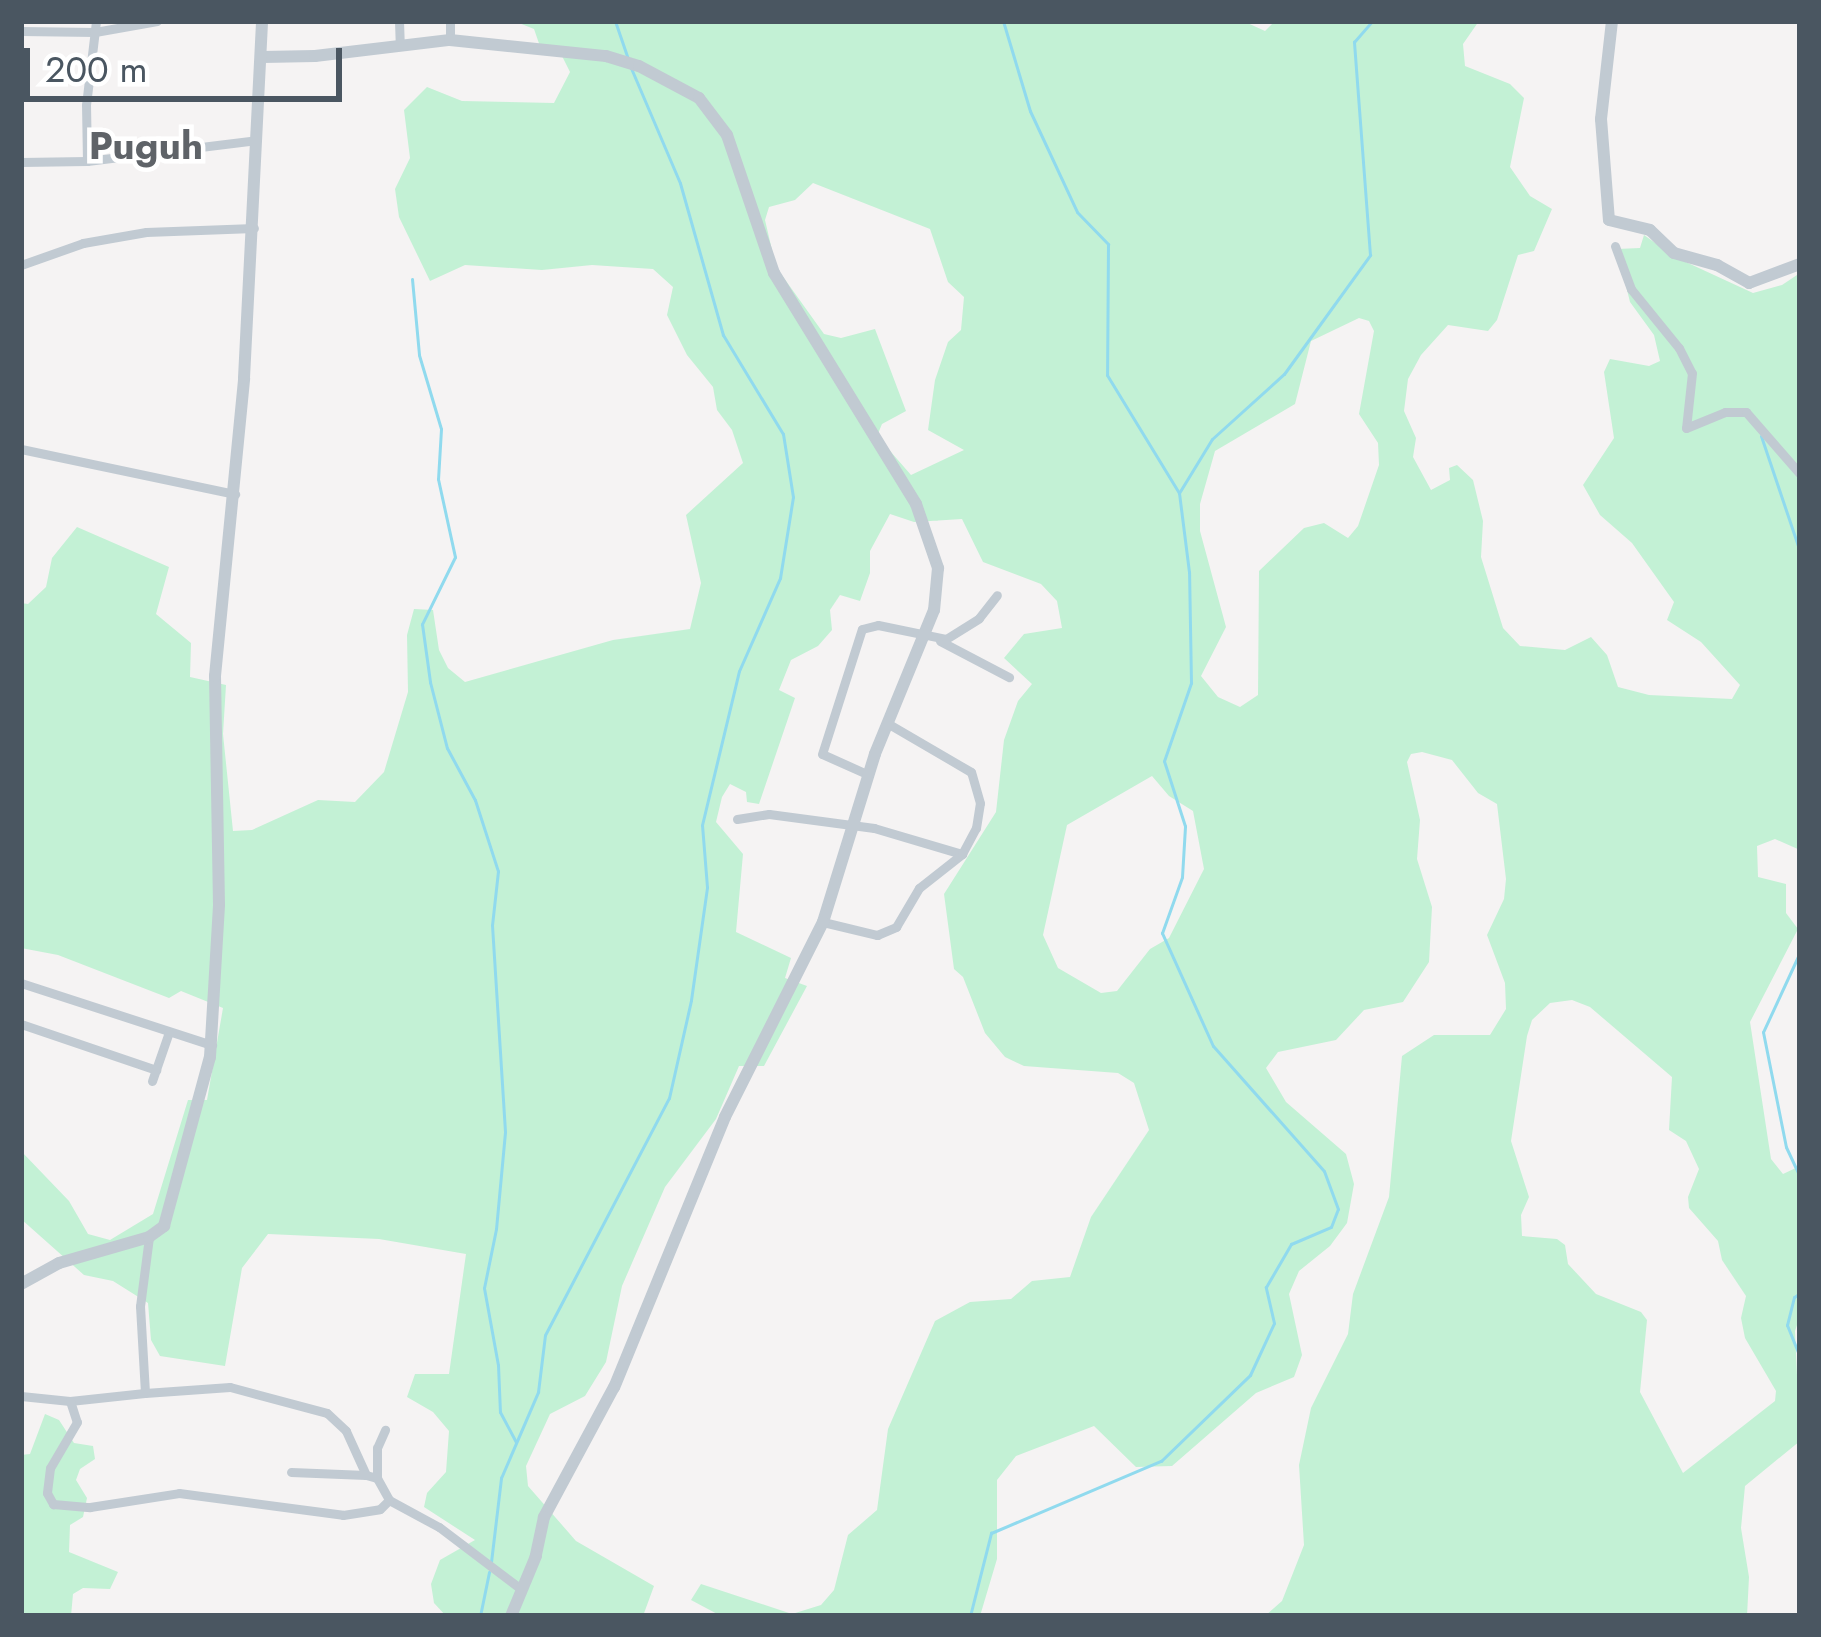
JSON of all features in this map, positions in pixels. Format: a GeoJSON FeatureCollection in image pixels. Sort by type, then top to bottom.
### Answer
{"type":"FeatureCollection","features":[{"type":"Feature","properties":{"kind":"street"},"geometry":{"type":"LineString","coordinates":[[21,31],[158,21]]}},
{"type":"Feature","properties":{"kind":"street"},"geometry":{"type":"LineString","coordinates":[[22,1285],[58,1263],[148,1237],[164,1226],[175,1202],[212,1045],[220,819],[215,676],[235,494],[254,228],[262,21]]}},
{"type":"Feature","properties":{"kind":"street"},"geometry":{"type":"LineString","coordinates":[[399,21],[400,44]]}},
{"type":"Feature","properties":{"kind":"street"},"geometry":{"type":"LineString","coordinates":[[450,21],[450,40]]}},
{"type":"Feature","properties":{"kind":"street"},"geometry":{"type":"LineString","coordinates":[[1612,21],[1600,119],[1609,220],[1650,230],[1674,253],[1717,265],[1749,283],[1800,263]]}},
{"type":"Feature","properties":{"kind":"street"},"geometry":{"type":"LineString","coordinates":[[87,161],[86,105],[96,26]]}},
{"type":"Feature","properties":{"kind":"street"},"geometry":{"type":"LineString","coordinates":[[262,57],[315,56],[450,40],[621,61],[698,98],[716,115],[742,174],[774,273],[916,504],[938,568],[930,638],[887,723],[824,922],[725,1117],[614,1388],[544,1517],[536,1556],[511,1616]]}},
{"type":"Feature","properties":{"kind":"street"},"geometry":{"type":"LineString","coordinates":[[21,162],[87,161],[257,140]]}},
{"type":"Feature","properties":{"kind":"street"},"geometry":{"type":"LineString","coordinates":[[21,265],[83,243],[129,235],[254,228]]}},
{"type":"Feature","properties":{"kind":"street"},"geometry":{"type":"LineString","coordinates":[[1615,246],[1630,289],[1679,348],[1692,374],[1686,428],[1725,412],[1746,412],[1800,474]]}},
{"type":"Feature","properties":{"kind":"street"},"geometry":{"type":"LineString","coordinates":[[21,449],[235,494]]}},
{"type":"Feature","properties":{"kind":"street"},"geometry":{"type":"LineString","coordinates":[[930,638],[972,624],[997,595]]}},
{"type":"Feature","properties":{"kind":"street"},"geometry":{"type":"LineString","coordinates":[[869,776],[827,760],[822,751],[859,635],[878,625],[930,638],[1010,677]]}},
{"type":"Feature","properties":{"kind":"street"},"geometry":{"type":"LineString","coordinates":[[824,922],[856,932],[885,932],[903,920],[919,888],[962,854],[980,814],[977,781],[953,758],[887,723]]}},
{"type":"Feature","properties":{"kind":"street"},"geometry":{"type":"LineString","coordinates":[[737,819],[769,814],[855,825],[962,854]]}},
{"type":"Feature","properties":{"kind":"street"},"geometry":{"type":"LineString","coordinates":[[21,983],[212,1045]]}},
{"type":"Feature","properties":{"kind":"street"},"geometry":{"type":"LineString","coordinates":[[21,1024],[154,1075],[169,1032]]}},
{"type":"Feature","properties":{"kind":"street"},"geometry":{"type":"LineString","coordinates":[[146,1393],[140,1286],[148,1237]]}},
{"type":"Feature","properties":{"kind":"street"},"geometry":{"type":"LineString","coordinates":[[21,1396],[70,1400],[230,1387],[327,1413],[346,1430],[389,1500],[424,1517],[520,1589]]}},
{"type":"Feature","properties":{"kind":"street"},"geometry":{"type":"LineString","coordinates":[[70,1400],[77,1422],[50,1468],[47,1493],[53,1504],[90,1507],[179,1493],[343,1515],[380,1509],[389,1500]]}},
{"type":"Feature","properties":{"kind":"street"},"geometry":{"type":"LineString","coordinates":[[371,1476],[386,1430]]}},
{"type":"Feature","properties":{"kind":"street"},"geometry":{"type":"LineString","coordinates":[[291,1472],[371,1476]]}},
{"type":"Feature","properties":{"kind":"green space"},"geometry":{"type":"Polygon","coordinates":[[[514,21],[1243,21],[1265,31],[1275,21],[1479,21],[1463,44],[1465,66],[1510,84],[1524,98],[1510,167],[1530,196],[1552,209],[1534,251],[1518,255],[1497,320],[1488,331],[1448,325],[1421,355],[1408,379],[1404,411],[1416,438],[1413,457],[1431,490],[1450,480],[1449,468],[1457,465],[1473,480],[1483,521],[1481,557],[1503,628],[1520,646],[1565,650],[1591,637],[1607,655],[1618,687],[1649,695],[1732,699],[1740,685],[1701,642],[1667,620],[1674,602],[1632,543],[1600,515],[1583,485],[1614,438],[1604,372],[1610,359],[1649,366],[1660,361],[1654,335],[1630,302],[1617,249],[1640,248],[1644,235],[1675,257],[1753,293],[1782,285],[1800,273],[1800,850],[1775,839],[1757,846],[1758,877],[1786,884],[1786,913],[1798,929],[1750,1022],[1771,1159],[1783,1174],[1800,1166],[1800,1316],[1795,1331],[1800,1441],[1745,1486],[1741,1528],[1749,1577],[1747,1616],[1265,1616],[1282,1601],[1304,1545],[1299,1465],[1311,1408],[1348,1334],[1353,1294],[1389,1197],[1402,1056],[1434,1035],[1490,1035],[1506,1009],[1505,983],[1487,935],[1504,899],[1506,879],[1497,804],[1478,793],[1452,760],[1422,752],[1411,754],[1407,762],[1420,820],[1417,859],[1432,907],[1429,962],[1403,1002],[1364,1010],[1336,1040],[1278,1052],[1266,1068],[1286,1102],[1346,1154],[1354,1184],[1347,1223],[1330,1246],[1299,1271],[1289,1294],[1302,1355],[1294,1377],[1256,1393],[1172,1466],[1136,1467],[1094,1426],[1016,1456],[997,1480],[997,1559],[980,1616],[721,1616],[691,1600],[701,1584],[792,1614],[821,1605],[834,1590],[848,1535],[877,1510],[888,1429],[935,1321],[970,1302],[1011,1299],[1032,1281],[1070,1277],[1091,1217],[1149,1130],[1134,1083],[1118,1073],[1024,1066],[1005,1057],[985,1033],[963,977],[954,969],[944,894],[996,812],[1004,740],[1018,701],[1032,684],[1004,658],[1024,634],[1062,628],[1057,601],[1041,584],[983,562],[962,519],[914,522],[890,514],[870,551],[870,573],[860,601],[840,595],[830,610],[832,630],[818,646],[791,660],[779,690],[795,698],[759,804],[747,802],[746,792],[730,784],[722,797],[716,822],[743,854],[736,932],[791,958],[785,978],[807,986],[764,1066],[739,1066],[716,1119],[665,1187],[622,1286],[606,1362],[585,1396],[550,1414],[526,1466],[528,1486],[576,1541],[654,1586],[643,1616],[446,1616],[434,1603],[431,1584],[440,1560],[475,1540],[424,1507],[427,1493],[446,1472],[449,1431],[433,1412],[407,1397],[415,1374],[449,1374],[466,1254],[379,1239],[268,1234],[242,1268],[225,1366],[160,1356],[151,1340],[148,1303],[113,1281],[84,1275],[21,1219],[21,1151],[69,1201],[88,1234],[110,1240],[153,1214],[188,1100],[207,1100],[223,1008],[181,991],[169,998],[58,955],[21,948],[21,603],[28,604],[46,587],[52,558],[77,527],[169,567],[156,614],[191,643],[190,677],[226,685],[223,734],[233,831],[252,830],[318,800],[355,802],[384,772],[408,692],[407,635],[414,609],[433,610],[439,650],[448,668],[465,682],[613,640],[690,629],[701,583],[686,515],[743,463],[732,430],[717,410],[713,387],[687,355],[667,315],[673,287],[653,269],[592,265],[542,270],[465,265],[430,281],[399,217],[395,189],[410,158],[404,110],[427,87],[462,101],[554,103],[570,72],[562,56],[543,55],[534,29],[514,21]],[[813,183],[795,200],[769,207],[765,220],[776,267],[824,334],[841,338],[875,329],[906,411],[882,424],[877,436],[911,475],[964,450],[928,430],[935,380],[948,342],[961,330],[964,297],[948,282],[930,229],[813,183]],[[1359,318],[1311,341],[1295,404],[1215,451],[1200,504],[1200,531],[1226,627],[1201,676],[1218,697],[1240,707],[1258,695],[1259,571],[1304,528],[1324,523],[1348,538],[1358,526],[1379,465],[1378,443],[1359,414],[1374,331],[1369,321],[1359,318]],[[1152,776],[1067,825],[1043,935],[1058,968],[1101,993],[1117,991],[1150,949],[1169,938],[1204,869],[1193,811],[1169,796],[1152,776]],[[1572,1000],[1550,1003],[1532,1020],[1527,1036],[1511,1141],[1529,1197],[1521,1215],[1522,1236],[1557,1239],[1565,1245],[1568,1264],[1596,1294],[1641,1312],[1647,1320],[1640,1392],[1683,1473],[1775,1401],[1776,1391],[1745,1338],[1741,1318],[1746,1296],[1722,1260],[1718,1241],[1689,1208],[1688,1197],[1699,1169],[1686,1141],[1669,1130],[1672,1077],[1590,1007],[1572,1000]]]}},
{"type":"Feature","properties":{"kind":"green space"},"geometry":{"type":"Polygon","coordinates":[[[45,1414],[59,1420],[74,1443],[93,1446],[95,1459],[80,1469],[76,1480],[87,1498],[83,1517],[70,1525],[69,1552],[118,1572],[110,1589],[83,1588],[73,1594],[71,1616],[21,1616],[21,1455],[30,1454],[45,1414]]]}},
{"type":"Feature","properties":{"kind":"waterway"},"geometry":{"type":"LineString","coordinates":[[615,21],[628,59]]}},
{"type":"Feature","properties":{"kind":"waterway"},"geometry":{"type":"LineString","coordinates":[[1003,21],[1030,111],[1077,212],[1108,244],[1107,375],[1179,493]]}},
{"type":"Feature","properties":{"kind":"waterway"},"geometry":{"type":"LineString","coordinates":[[970,1616],[991,1533],[1161,1461],[1250,1375],[1274,1323],[1266,1287],[1291,1244],[1331,1227],[1338,1209],[1324,1171],[1213,1046],[1162,933],[1182,877],[1185,826],[1164,761],[1191,683],[1189,572],[1179,493],[1212,439],[1284,374],[1370,255],[1354,42],[1372,21]]}},
{"type":"Feature","properties":{"kind":"waterway"},"geometry":{"type":"LineString","coordinates":[[491,1562],[501,1478],[538,1392],[545,1335],[669,1098],[691,1000],[707,887],[702,825],[739,671],[780,578],[793,497],[783,434],[723,335],[680,183],[631,68]]}},
{"type":"Feature","properties":{"kind":"waterway"},"geometry":{"type":"LineString","coordinates":[[412,279],[419,355],[441,429],[438,479],[455,557],[422,624],[430,682],[447,748],[475,800],[498,871],[492,925],[505,1132],[496,1229],[484,1288],[498,1365],[500,1412],[516,1442]]}},
{"type":"Feature","properties":{"kind":"waterway"},"geometry":{"type":"LineString","coordinates":[[1761,436],[1800,552]]}},
{"type":"Feature","properties":{"kind":"waterway"},"geometry":{"type":"LineString","coordinates":[[1800,952],[1763,1032],[1786,1147],[1800,1177]]}},
{"type":"Feature","properties":{"kind":"waterway"},"geometry":{"type":"LineString","coordinates":[[1800,1293],[1794,1297],[1787,1325],[1800,1357]]}},
{"type":"Feature","properties":{"kind":"waterway"},"geometry":{"type":"LineString","coordinates":[[480,1616],[489,1572]]}},
{"type":"Feature","properties":{"kind":"district","name":"Puguh"},"geometry":{"type":"Point","coordinates":[146,146]}}]}
